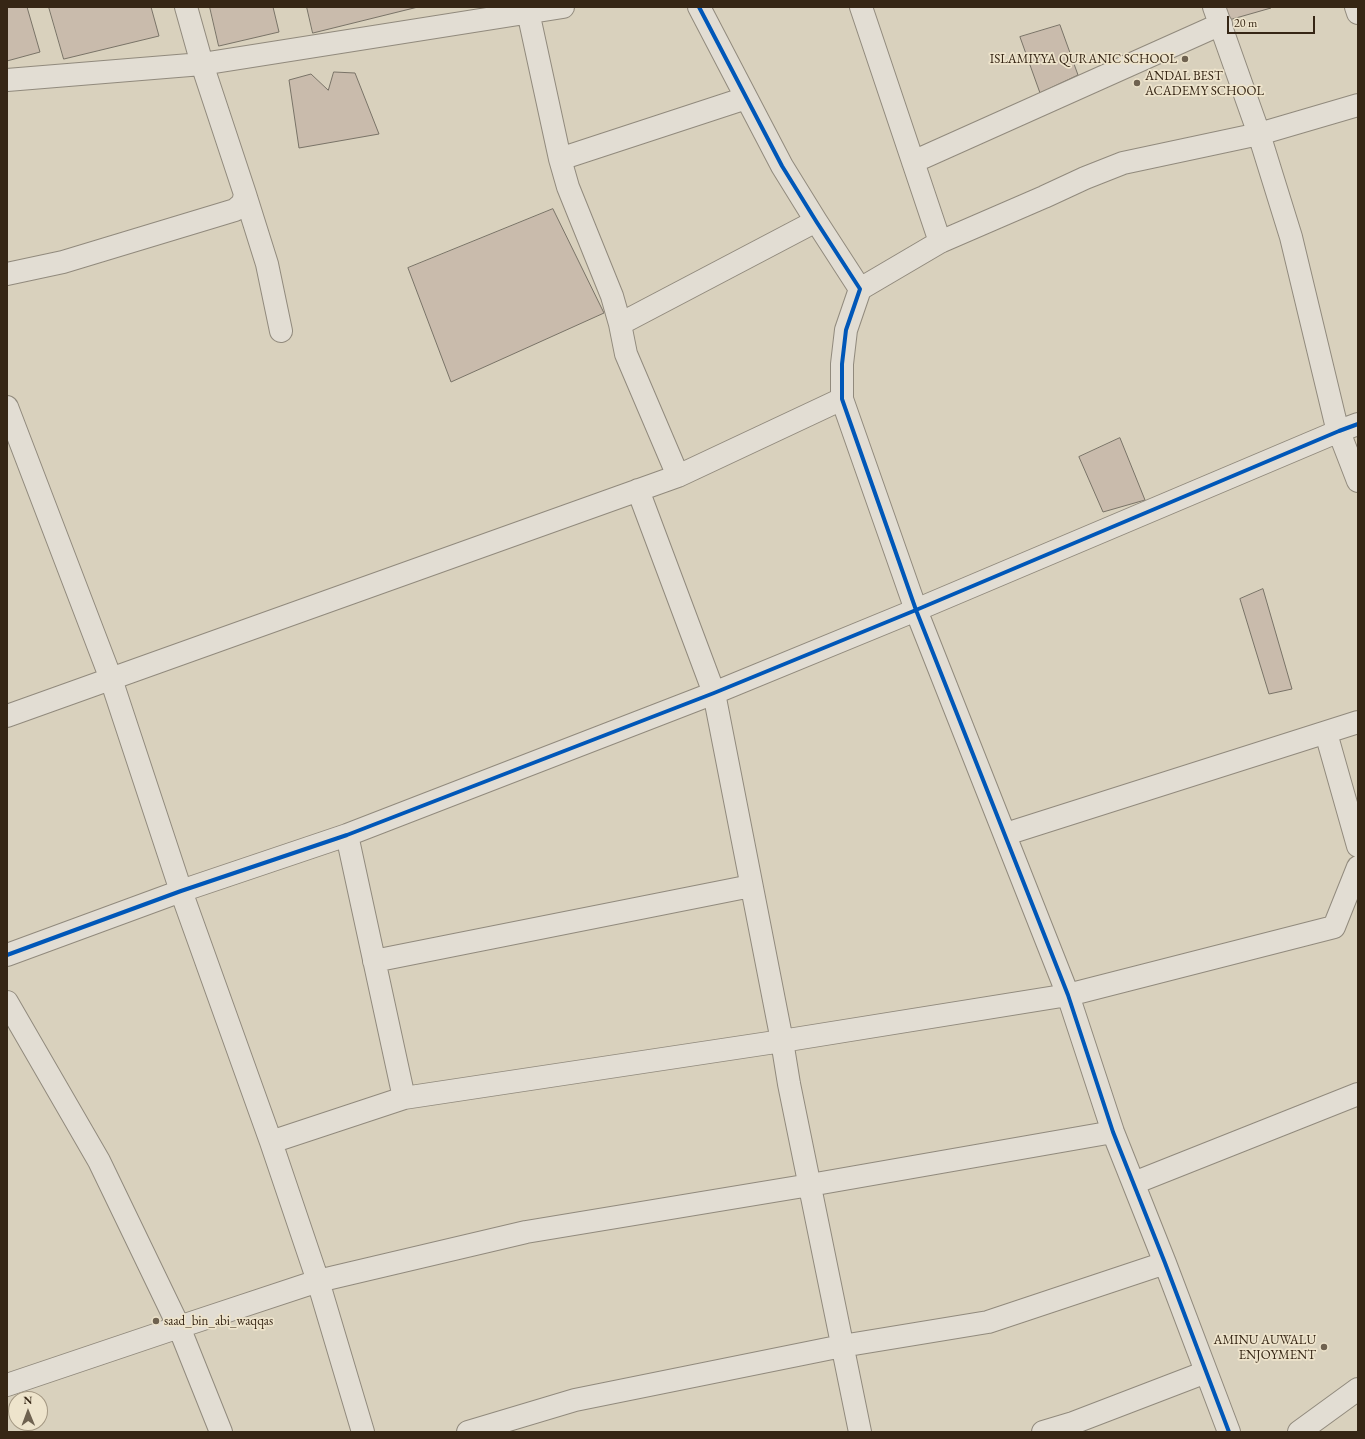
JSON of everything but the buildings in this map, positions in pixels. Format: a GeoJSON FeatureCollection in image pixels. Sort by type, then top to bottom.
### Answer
{"type":"FeatureCollection","features":[{"type":"Feature","properties":{"kind":"street"},"geometry":{"type":"LineString","coordinates":[[186,7],[202,64],[267,264],[281,330]]}},
{"type":"Feature","properties":{"kind":"street"},"geometry":{"type":"LineString","coordinates":[[7,80],[202,64],[528,10],[563,7]]}},
{"type":"Feature","properties":{"kind":"street"},"geometry":{"type":"LineString","coordinates":[[700,7],[782,166],[860,289]]}},
{"type":"Feature","properties":{"kind":"street"},"geometry":{"type":"LineString","coordinates":[[861,7],[940,242]]}},
{"type":"Feature","properties":{"kind":"street"},"geometry":{"type":"LineString","coordinates":[[1356,7],[1358,13]]}},
{"type":"Feature","properties":{"kind":"street"},"geometry":{"type":"LineString","coordinates":[[528,10],[560,159],[568,187],[612,296],[620,324],[626,354],[678,476]]}},
{"type":"Feature","properties":{"kind":"street"},"geometry":{"type":"LineString","coordinates":[[913,162],[1218,16],[1259,134],[1291,237],[1336,424],[1348,427]]}},
{"type":"Feature","properties":{"kind":"street"},"geometry":{"type":"LineString","coordinates":[[560,159],[746,98]]}},
{"type":"Feature","properties":{"kind":"street"},"geometry":{"type":"LineString","coordinates":[[1228,1432],[1165,1263],[1113,1132],[1068,995],[1006,834],[916,610],[842,399],[842,364],[846,330],[860,289],[940,242],[1122,163],[1259,134],[1358,105]]}},
{"type":"Feature","properties":{"kind":"street"},"geometry":{"type":"LineString","coordinates":[[7,274],[63,262],[235,210],[243,202],[245,194]]}},
{"type":"Feature","properties":{"kind":"street"},"geometry":{"type":"LineString","coordinates":[[620,324],[816,221]]}},
{"type":"Feature","properties":{"kind":"street"},"geometry":{"type":"LineString","coordinates":[[7,716],[678,476],[842,399]]}},
{"type":"Feature","properties":{"kind":"street"},"geometry":{"type":"LineString","coordinates":[[7,406],[111,679],[181,891],[271,1142],[318,1282],[363,1432]]}},
{"type":"Feature","properties":{"kind":"street"},"geometry":{"type":"LineString","coordinates":[[1348,427],[1358,481]]}},
{"type":"Feature","properties":{"kind":"street"},"geometry":{"type":"LineString","coordinates":[[7,955],[181,891],[347,835],[714,693],[916,610],[1348,427]]}},
{"type":"Feature","properties":{"kind":"street"},"geometry":{"type":"LineString","coordinates":[[638,490],[714,693],[782,1041],[789,1084],[860,1432]]}},
{"type":"Feature","properties":{"kind":"street"},"geometry":{"type":"LineString","coordinates":[[1006,834],[1358,722]]}},
{"type":"Feature","properties":{"kind":"street"},"geometry":{"type":"LineString","coordinates":[[1326,733],[1358,846]]}},
{"type":"Feature","properties":{"kind":"street"},"geometry":{"type":"LineString","coordinates":[[347,835],[404,1098]]}},
{"type":"Feature","properties":{"kind":"street"},"geometry":{"type":"LineString","coordinates":[[271,1142],[404,1098],[782,1041],[1068,995],[1334,926],[1358,867]]}},
{"type":"Feature","properties":{"kind":"street"},"geometry":{"type":"LineString","coordinates":[[374,961],[751,886]]}},
{"type":"Feature","properties":{"kind":"street"},"geometry":{"type":"LineString","coordinates":[[7,1002],[99,1161],[179,1327],[221,1432]]}},
{"type":"Feature","properties":{"kind":"street"},"geometry":{"type":"LineString","coordinates":[[1134,1183],[1358,1094]]}},
{"type":"Feature","properties":{"kind":"street"},"geometry":{"type":"LineString","coordinates":[[7,1386],[179,1327],[318,1282],[526,1232],[810,1185],[1113,1132]]}},
{"type":"Feature","properties":{"kind":"street"},"geometry":{"type":"LineString","coordinates":[[468,1432],[575,1400],[842,1346],[988,1322],[1165,1263]]}},
{"type":"Feature","properties":{"kind":"street"},"geometry":{"type":"LineString","coordinates":[[1043,1432],[1073,1423],[1206,1372]]}},
{"type":"Feature","properties":{"kind":"street"},"geometry":{"type":"LineString","coordinates":[[1299,1432],[1358,1389]]}},
{"type":"Feature","properties":{"kind":"cycle path"},"geometry":{"type":"LineString","coordinates":[[699,7],[782,166],[860,289],[846,330],[842,364],[842,399],[916,610],[1068,995],[1113,1132],[1165,1263],[1229,1432]]}},
{"type":"Feature","properties":{"kind":"cycle path"},"geometry":{"type":"LineString","coordinates":[[7,955],[181,891],[347,835],[714,693],[916,610],[1358,424]]}},
{"type":"Feature","properties":{"kind":"place","name":"ISLAMIYYA QURANIC SCHOOL"},"geometry":{"type":"Point","coordinates":[1185,59]}},
{"type":"Feature","properties":{"kind":"place","name":"ANDAL BEST ACADEMY SCHOOL"},"geometry":{"type":"Point","coordinates":[1137,83]}},
{"type":"Feature","properties":{"kind":"place","name":"saad_bin_abi_waqqas"},"geometry":{"type":"Point","coordinates":[156,1321]}},
{"type":"Feature","properties":{"kind":"place","name":"AMINU AUWALU ENJOYMENT"},"geometry":{"type":"Point","coordinates":[1324,1347]}}]}
